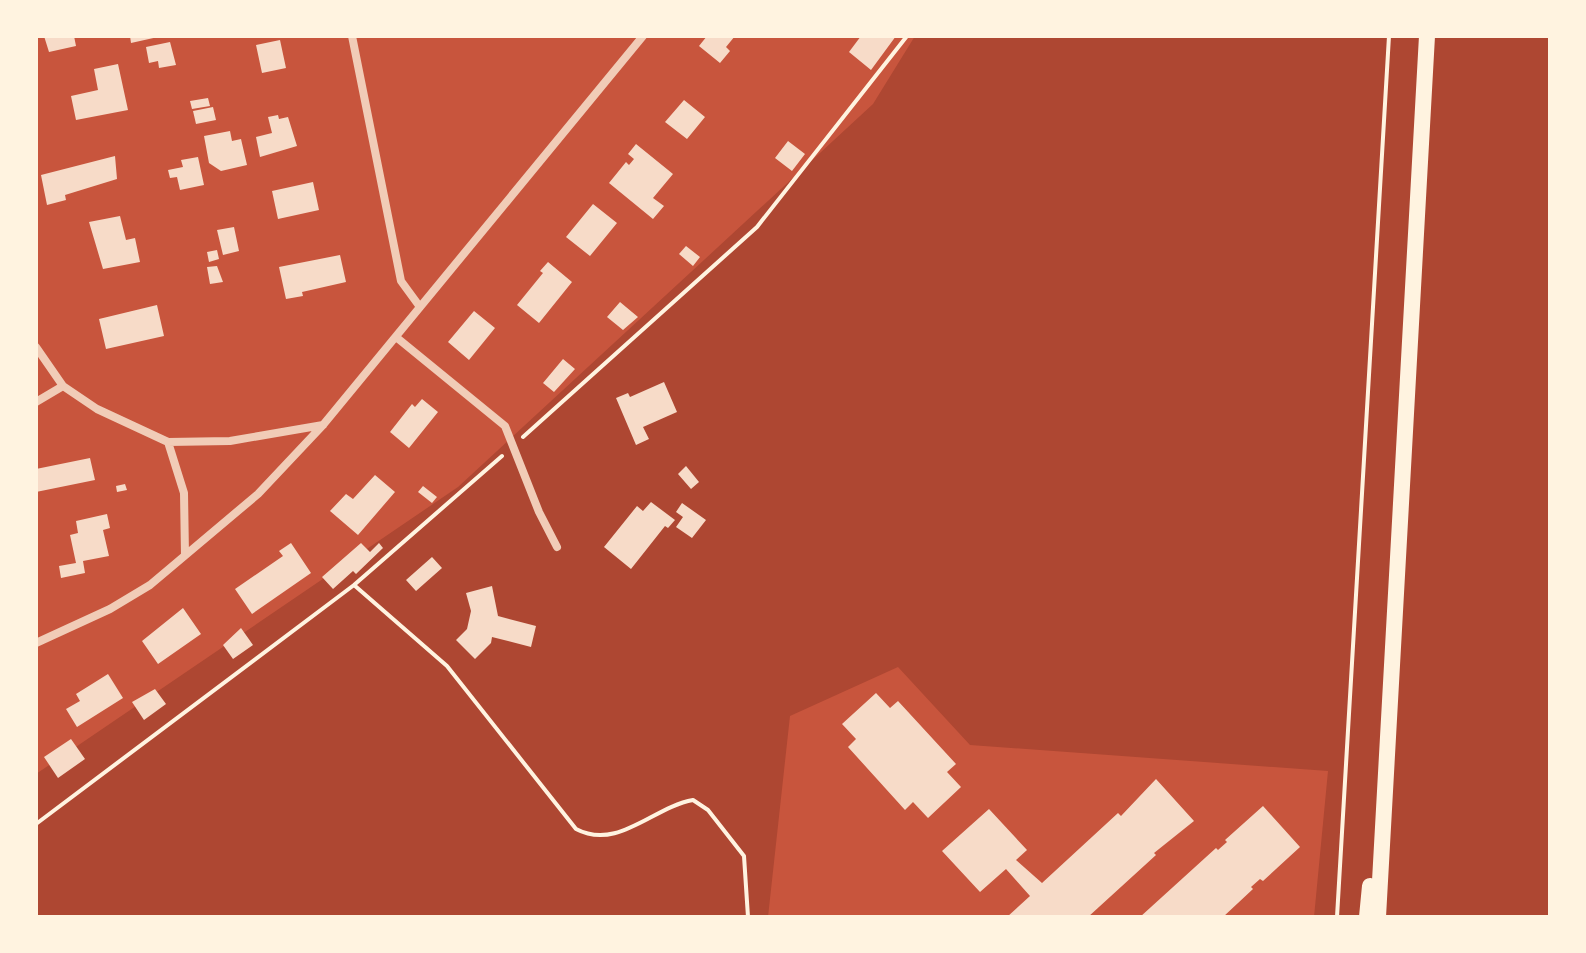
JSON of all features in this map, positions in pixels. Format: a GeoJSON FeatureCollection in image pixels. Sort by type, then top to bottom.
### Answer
{"type":"FeatureCollection","features":[{"type":"Feature","properties":{"kind":"main road"},"geometry":{"type":"LineString","coordinates":[[1378,917],[1427,36]]}},
{"type":"Feature","properties":{"kind":"main road"},"geometry":{"type":"LineString","coordinates":[[1367,917],[1388,734]]}},
{"type":"Feature","properties":{"kind":"street"},"geometry":{"type":"LineString","coordinates":[[36,643],[110,609],[150,585],[258,494],[323,425],[643,36]]}},
{"type":"Feature","properties":{"kind":"street"},"geometry":{"type":"LineString","coordinates":[[355,37],[401,281],[420,307]]}},
{"type":"Feature","properties":{"kind":"street"},"geometry":{"type":"LineString","coordinates":[[396,337],[505,426],[539,512],[557,547]]}},
{"type":"Feature","properties":{"kind":"street"},"geometry":{"type":"LineString","coordinates":[[36,347],[63,386],[97,409],[168,442],[230,441],[323,425]]}},
{"type":"Feature","properties":{"kind":"street"},"geometry":{"type":"LineString","coordinates":[[36,402],[63,386]]}},
{"type":"Feature","properties":{"kind":"street"},"geometry":{"type":"LineString","coordinates":[[168,442],[184,493],[185,555]]}},
{"type":"Feature","properties":{"kind":"path"},"geometry":{"type":"LineString","coordinates":[[36,824],[354,585],[757,227],[907,36]]}},
{"type":"Feature","properties":{"kind":"path"},"geometry":{"type":"LineString","coordinates":[[1337,917],[1389,36]]}},
{"type":"Feature","properties":{"kind":"path"},"geometry":{"type":"LineString","coordinates":[[354,585],[447,666],[576,829],[592,836],[630,829],[677,803],[693,800],[708,810],[744,856],[748,917]]}},
{"type":"Feature","properties":{"kind":"shaded area"},"geometry":{"type":"Polygon","coordinates":[[[915,36],[1550,36],[1550,917],[1314,917],[1328,771],[970,745],[898,667],[790,716],[768,917],[36,917],[36,774],[458,487],[873,104],[915,36]]]}},
{"type":"Feature","properties":{"kind":"building"},"geometry":{"type":"Polygon","coordinates":[[[44,36],[74,36],[76,46],[49,52],[44,36]]]}},
{"type":"Feature","properties":{"kind":"building"},"geometry":{"type":"Polygon","coordinates":[[[130,36],[157,36],[158,37],[131,43],[130,36]]]}},
{"type":"Feature","properties":{"kind":"building"},"geometry":{"type":"Polygon","coordinates":[[[707,36],[735,36],[726,47],[730,51],[720,63],[699,46],[707,36]]]}},
{"type":"Feature","properties":{"kind":"building"},"geometry":{"type":"Polygon","coordinates":[[[861,36],[896,36],[871,70],[849,52],[861,36]]]}},
{"type":"Feature","properties":{"kind":"building"},"geometry":{"type":"Polygon","coordinates":[[[280,40],[286,68],[262,73],[256,45],[280,40]]]}},
{"type":"Feature","properties":{"kind":"building"},"geometry":{"type":"Polygon","coordinates":[[[170,42],[176,65],[159,68],[158,61],[149,63],[146,47],[170,42]]]}},
{"type":"Feature","properties":{"kind":"building"},"geometry":{"type":"Polygon","coordinates":[[[118,64],[128,110],[76,120],[71,96],[98,90],[94,69],[118,64]]]}},
{"type":"Feature","properties":{"kind":"building"},"geometry":{"type":"Polygon","coordinates":[[[208,98],[210,106],[192,109],[190,101],[208,98]]]}},
{"type":"Feature","properties":{"kind":"building"},"geometry":{"type":"Polygon","coordinates":[[[684,100],[705,117],[687,139],[665,122],[684,100]]]}},
{"type":"Feature","properties":{"kind":"building"},"geometry":{"type":"Polygon","coordinates":[[[213,107],[216,120],[196,124],[193,111],[213,107]]]}},
{"type":"Feature","properties":{"kind":"building"},"geometry":{"type":"Polygon","coordinates":[[[278,115],[279,119],[288,117],[297,146],[260,157],[256,137],[272,133],[268,117],[278,115]]]}},
{"type":"Feature","properties":{"kind":"building"},"geometry":{"type":"Polygon","coordinates":[[[230,131],[232,141],[241,139],[247,165],[221,171],[209,163],[204,136],[230,131]]]}},
{"type":"Feature","properties":{"kind":"building"},"geometry":{"type":"Polygon","coordinates":[[[788,141],[805,154],[792,171],[775,158],[788,141]]]}},
{"type":"Feature","properties":{"kind":"building"},"geometry":{"type":"Polygon","coordinates":[[[636,144],[673,174],[653,198],[664,206],[653,219],[609,183],[626,162],[629,165],[634,159],[628,154],[636,144]]]}},
{"type":"Feature","properties":{"kind":"building"},"geometry":{"type":"Polygon","coordinates":[[[115,156],[117,179],[65,195],[66,200],[47,205],[41,175],[115,156]]]}},
{"type":"Feature","properties":{"kind":"building"},"geometry":{"type":"Polygon","coordinates":[[[198,157],[204,185],[180,190],[177,177],[170,178],[168,170],[183,167],[181,160],[198,157]]]}},
{"type":"Feature","properties":{"kind":"building"},"geometry":{"type":"Polygon","coordinates":[[[313,182],[319,210],[278,219],[272,191],[313,182]]]}},
{"type":"Feature","properties":{"kind":"building"},"geometry":{"type":"Polygon","coordinates":[[[593,204],[617,223],[590,256],[566,237],[593,204]]]}},
{"type":"Feature","properties":{"kind":"building"},"geometry":{"type":"Polygon","coordinates":[[[120,216],[126,240],[135,238],[140,262],[103,269],[89,222],[120,216]]]}},
{"type":"Feature","properties":{"kind":"building"},"geometry":{"type":"Polygon","coordinates":[[[234,227],[239,251],[223,255],[217,230],[234,227]]]}},
{"type":"Feature","properties":{"kind":"building"},"geometry":{"type":"Polygon","coordinates":[[[686,246],[700,257],[693,266],[679,254],[686,246]]]}},
{"type":"Feature","properties":{"kind":"building"},"geometry":{"type":"Polygon","coordinates":[[[217,250],[219,259],[209,262],[207,252],[217,250]]]}},
{"type":"Feature","properties":{"kind":"building"},"geometry":{"type":"Polygon","coordinates":[[[340,255],[346,282],[286,299],[279,267],[340,255]]]}},
{"type":"Feature","properties":{"kind":"building"},"geometry":{"type":"Polygon","coordinates":[[[548,262],[572,282],[539,323],[517,305],[548,262]]]}},
{"type":"Feature","properties":{"kind":"building"},"geometry":{"type":"Polygon","coordinates":[[[217,266],[223,282],[210,284],[207,267],[217,266]]]}},
{"type":"Feature","properties":{"kind":"building"},"geometry":{"type":"Polygon","coordinates":[[[620,302],[638,317],[623,330],[607,317],[620,302]]]}},
{"type":"Feature","properties":{"kind":"building"},"geometry":{"type":"Polygon","coordinates":[[[157,305],[164,336],[106,349],[99,319],[157,305]]]}},
{"type":"Feature","properties":{"kind":"building"},"geometry":{"type":"Polygon","coordinates":[[[474,311],[495,328],[469,360],[448,342],[474,311]]]}},
{"type":"Feature","properties":{"kind":"building"},"geometry":{"type":"Polygon","coordinates":[[[563,359],[575,369],[554,392],[543,383],[563,359]]]}},
{"type":"Feature","properties":{"kind":"building"},"geometry":{"type":"Polygon","coordinates":[[[664,382],[677,412],[643,427],[649,439],[636,445],[616,398],[628,393],[630,397],[664,382]]]}},
{"type":"Feature","properties":{"kind":"building"},"geometry":{"type":"Polygon","coordinates":[[[422,399],[438,412],[409,448],[390,432],[412,404],[415,407],[422,399]]]}},
{"type":"Feature","properties":{"kind":"building"},"geometry":{"type":"Polygon","coordinates":[[[90,458],[95,480],[36,492],[36,469],[90,458]]]}},
{"type":"Feature","properties":{"kind":"building"},"geometry":{"type":"Polygon","coordinates":[[[686,466],[699,482],[691,489],[678,474],[686,466]]]}},
{"type":"Feature","properties":{"kind":"building"},"geometry":{"type":"Polygon","coordinates":[[[375,475],[395,492],[358,535],[330,511],[346,494],[353,499],[375,475]]]}},
{"type":"Feature","properties":{"kind":"building"},"geometry":{"type":"Polygon","coordinates":[[[125,484],[127,490],[117,492],[116,486],[125,484]]]}},
{"type":"Feature","properties":{"kind":"building"},"geometry":{"type":"Polygon","coordinates":[[[423,486],[437,497],[432,503],[418,492],[423,486]]]}},
{"type":"Feature","properties":{"kind":"building"},"geometry":{"type":"Polygon","coordinates":[[[651,502],[675,520],[668,528],[665,526],[631,569],[604,547],[637,506],[643,511],[651,502]]]}},
{"type":"Feature","properties":{"kind":"building"},"geometry":{"type":"Polygon","coordinates":[[[682,503],[706,520],[692,538],[676,527],[683,517],[676,512],[682,503]]]}},
{"type":"Feature","properties":{"kind":"building"},"geometry":{"type":"Polygon","coordinates":[[[107,514],[110,528],[103,530],[109,556],[83,561],[85,573],[61,578],[59,566],[76,563],[70,535],[78,533],[76,521],[107,514]]]}},
{"type":"Feature","properties":{"kind":"building"},"geometry":{"type":"Polygon","coordinates":[[[291,543],[311,573],[252,614],[235,589],[283,556],[279,551],[291,543]]]}},
{"type":"Feature","properties":{"kind":"building"},"geometry":{"type":"Polygon","coordinates":[[[361,543],[370,552],[379,543],[383,548],[356,574],[353,571],[333,589],[322,577],[361,543]]]}},
{"type":"Feature","properties":{"kind":"building"},"geometry":{"type":"Polygon","coordinates":[[[432,557],[442,568],[416,591],[406,580],[432,557]]]}},
{"type":"Feature","properties":{"kind":"building"},"geometry":{"type":"Polygon","coordinates":[[[492,586],[498,616],[536,626],[531,647],[492,637],[491,643],[475,659],[456,640],[467,629],[471,611],[466,593],[492,586]]]}},
{"type":"Feature","properties":{"kind":"building"},"geometry":{"type":"Polygon","coordinates":[[[183,608],[201,634],[158,664],[142,641],[183,608]]]}},
{"type":"Feature","properties":{"kind":"building"},"geometry":{"type":"Polygon","coordinates":[[[241,628],[253,645],[233,659],[223,645],[241,628]]]}},
{"type":"Feature","properties":{"kind":"building"},"geometry":{"type":"Polygon","coordinates":[[[108,674],[123,698],[77,727],[66,709],[80,701],[76,694],[108,674]]]}},
{"type":"Feature","properties":{"kind":"building"},"geometry":{"type":"Polygon","coordinates":[[[155,689],[166,704],[144,720],[132,702],[155,689]]]}},
{"type":"Feature","properties":{"kind":"building"},"geometry":{"type":"Polygon","coordinates":[[[876,693],[890,708],[898,701],[956,764],[947,772],[961,787],[928,818],[913,802],[905,810],[848,747],[856,739],[842,724],[876,693]]]}},
{"type":"Feature","properties":{"kind":"building"},"geometry":{"type":"Polygon","coordinates":[[[71,739],[85,759],[58,778],[44,757],[71,739]]]}},
{"type":"Feature","properties":{"kind":"building"},"geometry":{"type":"Polygon","coordinates":[[[1156,779],[1194,821],[1154,853],[1156,855],[1088,917],[1007,917],[1030,896],[1006,869],[980,892],[942,851],[989,809],[1027,850],[1016,860],[1042,883],[1118,813],[1121,816],[1156,779]]]}},
{"type":"Feature","properties":{"kind":"building"},"geometry":{"type":"Polygon","coordinates":[[[1263,806],[1300,847],[1263,881],[1260,879],[1251,887],[1253,889],[1223,917],[1140,917],[1216,848],[1218,850],[1227,842],[1225,840],[1263,806]]]}}]}
